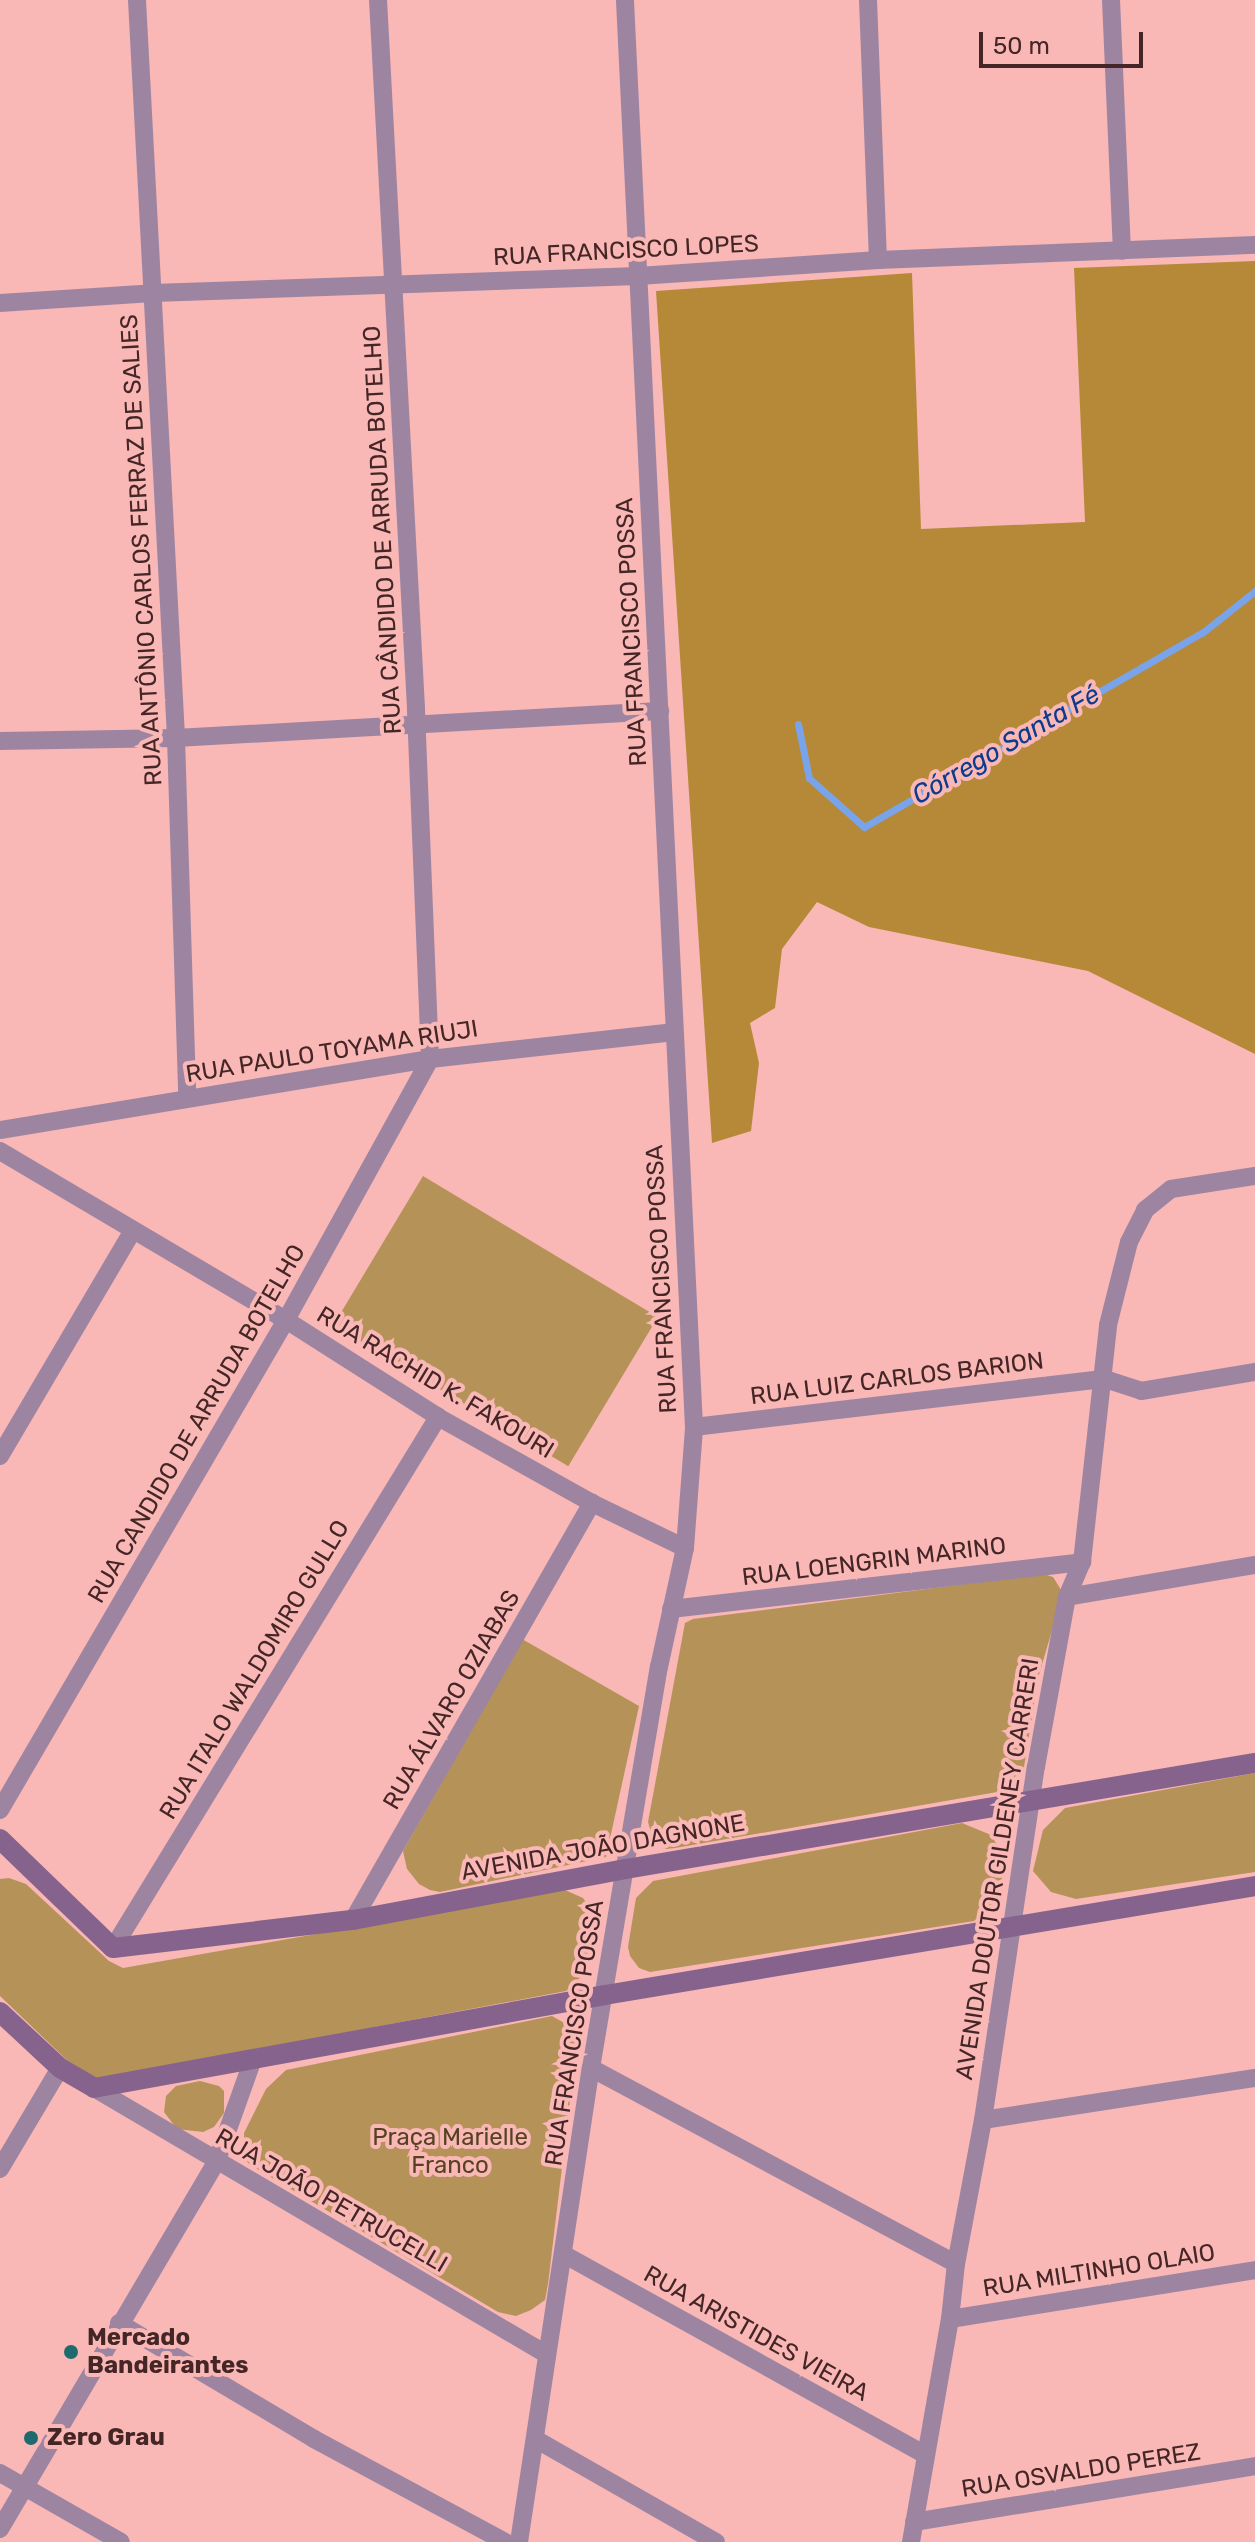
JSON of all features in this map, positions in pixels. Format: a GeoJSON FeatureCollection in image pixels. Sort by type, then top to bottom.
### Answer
{"type":"FeatureCollection","features":[{"type":"Feature","properties":{"kind":"street","name":"RUA ANTÔNIO CARLOS FERRAZ DE SALIES"},"geometry":{"type":"LineString","coordinates":[[137,0],[176,738],[187,1098]]}},
{"type":"Feature","properties":{"kind":"street","name":"RUA CÂNDIDO DE ARRUDA BOTELHO"},"geometry":{"type":"LineString","coordinates":[[378,0],[416,723],[430,1059]]}},
{"type":"Feature","properties":{"kind":"street","name":"RUA FRANCISCO POSSA"},"geometry":{"type":"LineString","coordinates":[[519,2542],[537,2440],[546,2354],[565,2255],[591,2068],[671,1609],[685,1548],[694,1427],[625,0]]}},
{"type":"Feature","properties":{"kind":"street"},"geometry":{"type":"LineString","coordinates":[[868,0],[878,260]]}},
{"type":"Feature","properties":{"kind":"street"},"geometry":{"type":"LineString","coordinates":[[1111,0],[1122,251]]}},
{"type":"Feature","properties":{"kind":"street","name":"RUA FRANCISCO LOPES"},"geometry":{"type":"LineString","coordinates":[[0,303],[153,293],[394,287],[638,276],[878,260],[1255,245]]}},
{"type":"Feature","properties":{"kind":"street"},"geometry":{"type":"LineString","coordinates":[[0,741],[176,738],[660,711]]}},
{"type":"Feature","properties":{"kind":"street","name":"RUA PAULO TOYAMA RIUJI"},"geometry":{"type":"LineString","coordinates":[[0,1130],[430,1059],[673,1032]]}},
{"type":"Feature","properties":{"kind":"street","name":"RUA CANDIDO DE ARRUDA BOTELHO"},"geometry":{"type":"LineString","coordinates":[[0,1810],[286,1320],[430,1059]]}},
{"type":"Feature","properties":{"kind":"street","name":"RUA RACHID K. FAKOURI"},"geometry":{"type":"LineString","coordinates":[[0,1151],[132,1232],[286,1320],[438,1417],[592,1503],[685,1548]]}},
{"type":"Feature","properties":{"kind":"street","name":"AVENIDA DOUTOR GILDENEY CARRERI"},"geometry":{"type":"LineString","coordinates":[[911,2542],[983,2120],[1031,1800],[1067,1597],[1082,1562],[1105,1379],[1108,1325],[1129,1242],[1145,1210],[1171,1189],[1255,1176]]}},
{"type":"Feature","properties":{"kind":"street"},"geometry":{"type":"LineString","coordinates":[[0,1456],[132,1232]]}},
{"type":"Feature","properties":{"kind":"street"},"geometry":{"type":"LineString","coordinates":[[1105,1379],[1141,1391],[1255,1372]]}},
{"type":"Feature","properties":{"kind":"street","name":"RUA LUIZ CARLOS BARION"},"geometry":{"type":"LineString","coordinates":[[694,1427],[1105,1379]]}},
{"type":"Feature","properties":{"kind":"street","name":"RUA ITALO WALDOMIRO GULLO"},"geometry":{"type":"LineString","coordinates":[[113,1948],[438,1417]]}},
{"type":"Feature","properties":{"kind":"street","name":"RUA ÁLVARO OZIABAS"},"geometry":{"type":"LineString","coordinates":[[353,1920],[592,1503]]}},
{"type":"Feature","properties":{"kind":"street","name":"RUA LOENGRIN MARINO"},"geometry":{"type":"LineString","coordinates":[[671,1609],[1082,1562]]}},
{"type":"Feature","properties":{"kind":"street"},"geometry":{"type":"LineString","coordinates":[[1067,1597],[1255,1565]]}},
{"type":"Feature","properties":{"kind":"street","name":"AVENIDA JOÃO DAGNONE"},"geometry":{"type":"LineString","coordinates":[[113,1948],[353,1920],[626,1869],[1255,1763]]}},
{"type":"Feature","properties":{"kind":"street"},"geometry":{"type":"LineString","coordinates":[[0,1839],[113,1948]]}},
{"type":"Feature","properties":{"kind":"street"},"geometry":{"type":"LineString","coordinates":[[0,2012],[60,2068],[94,2088],[252,2062],[605,1995],[1255,1886]]}},
{"type":"Feature","properties":{"kind":"street"},"geometry":{"type":"LineString","coordinates":[[0,2529],[216,2163],[252,2062]]}},
{"type":"Feature","properties":{"kind":"street"},"geometry":{"type":"LineString","coordinates":[[0,2169],[60,2068]]}},
{"type":"Feature","properties":{"kind":"street"},"geometry":{"type":"LineString","coordinates":[[591,2068],[956,2264]]}},
{"type":"Feature","properties":{"kind":"street"},"geometry":{"type":"LineString","coordinates":[[983,2120],[1255,2078]]}},
{"type":"Feature","properties":{"kind":"street","name":"RUA JOÃO PETRUCELLI"},"geometry":{"type":"LineString","coordinates":[[94,2088],[216,2163],[546,2354]]}},
{"type":"Feature","properties":{"kind":"street","name":"RUA ARISTIDES VIEIRA"},"geometry":{"type":"LineString","coordinates":[[565,2255],[924,2454]]}},
{"type":"Feature","properties":{"kind":"street","name":"RUA MILTINHO OLAIO"},"geometry":{"type":"LineString","coordinates":[[950,2319],[1255,2270]]}},
{"type":"Feature","properties":{"kind":"street"},"geometry":{"type":"LineString","coordinates":[[119,2323],[314,2439],[505,2542]]}},
{"type":"Feature","properties":{"kind":"street"},"geometry":{"type":"LineString","coordinates":[[537,2440],[716,2542]]}},
{"type":"Feature","properties":{"kind":"street","name":"RUA OSVALDO PEREZ"},"geometry":{"type":"LineString","coordinates":[[914,2522],[1255,2466]]}},
{"type":"Feature","properties":{"kind":"street"},"geometry":{"type":"LineString","coordinates":[[0,2473],[121,2542]]}},
{"type":"Feature","properties":{"kind":"green space"},"geometry":{"type":"Polygon","coordinates":[[[423,1176],[658,1317],[568,1466],[333,1325],[423,1176]]]}},
{"type":"Feature","properties":{"kind":"green space"},"geometry":{"type":"Polygon","coordinates":[[[1044,1574],[1053,1577],[1063,1593],[1038,1678],[1024,1767],[1003,1791],[675,1848],[666,1849],[653,1839],[648,1822],[685,1623],[693,1619],[1044,1574]]]}},
{"type":"Feature","properties":{"kind":"green space"},"geometry":{"type":"Polygon","coordinates":[[[522,1639],[639,1706],[606,1857],[440,1892],[430,1890],[419,1884],[407,1869],[403,1851],[522,1639]]]}},
{"type":"Feature","properties":{"kind":"green space"},"geometry":{"type":"Polygon","coordinates":[[[1255,1773],[1255,1872],[1076,1899],[1051,1892],[1033,1871],[1043,1830],[1065,1808],[1255,1773]]]}},
{"type":"Feature","properties":{"kind":"green space"},"geometry":{"type":"Polygon","coordinates":[[[962,1823],[991,1835],[1005,1858],[999,1897],[974,1921],[650,1972],[639,1968],[630,1956],[628,1947],[636,1898],[653,1881],[962,1823]]]}},
{"type":"Feature","properties":{"kind":"green space"},"geometry":{"type":"Polygon","coordinates":[[[9,1878],[26,1884],[109,1961],[123,1968],[565,1890],[583,1898],[590,1908],[586,1972],[566,1991],[100,2079],[90,2078],[73,2066],[0,1996],[0,1879],[9,1878]]]}},
{"type":"Feature","properties":{"kind":"green space","name":"Praça Marielle Franco"},"geometry":{"type":"Polygon","coordinates":[[[552,2016],[568,2025],[577,2042],[548,2284],[545,2300],[531,2310],[516,2316],[498,2312],[250,2165],[245,2159],[244,2133],[266,2089],[286,2070],[552,2016]]]}},
{"type":"Feature","properties":{"kind":"green space"},"geometry":{"type":"Polygon","coordinates":[[[200,2081],[219,2086],[224,2091],[224,2113],[214,2127],[203,2132],[177,2129],[164,2112],[166,2096],[176,2086],[200,2081]]]}},
{"type":"Feature","properties":{"kind":"shaded area"},"geometry":{"type":"Polygon","coordinates":[[[1255,261],[1255,1054],[1088,971],[869,927],[817,902],[782,949],[775,1008],[750,1023],[759,1063],[751,1131],[712,1143],[656,291],[912,273],[921,529],[1085,522],[1074,268],[1255,261]]]}},
{"type":"Feature","properties":{"kind":"waterway","name":"Córrego Santa Fé"},"geometry":{"type":"LineString","coordinates":[[798,724],[809,778],[864,827],[1202,633],[1255,591]]}},
{"type":"Feature","properties":{"kind":"place","name":"Mercado Bandeirantes"},"geometry":{"type":"Point","coordinates":[71,2352]}},
{"type":"Feature","properties":{"kind":"place","name":"Zero Grau"},"geometry":{"type":"Point","coordinates":[31,2438]}}]}
